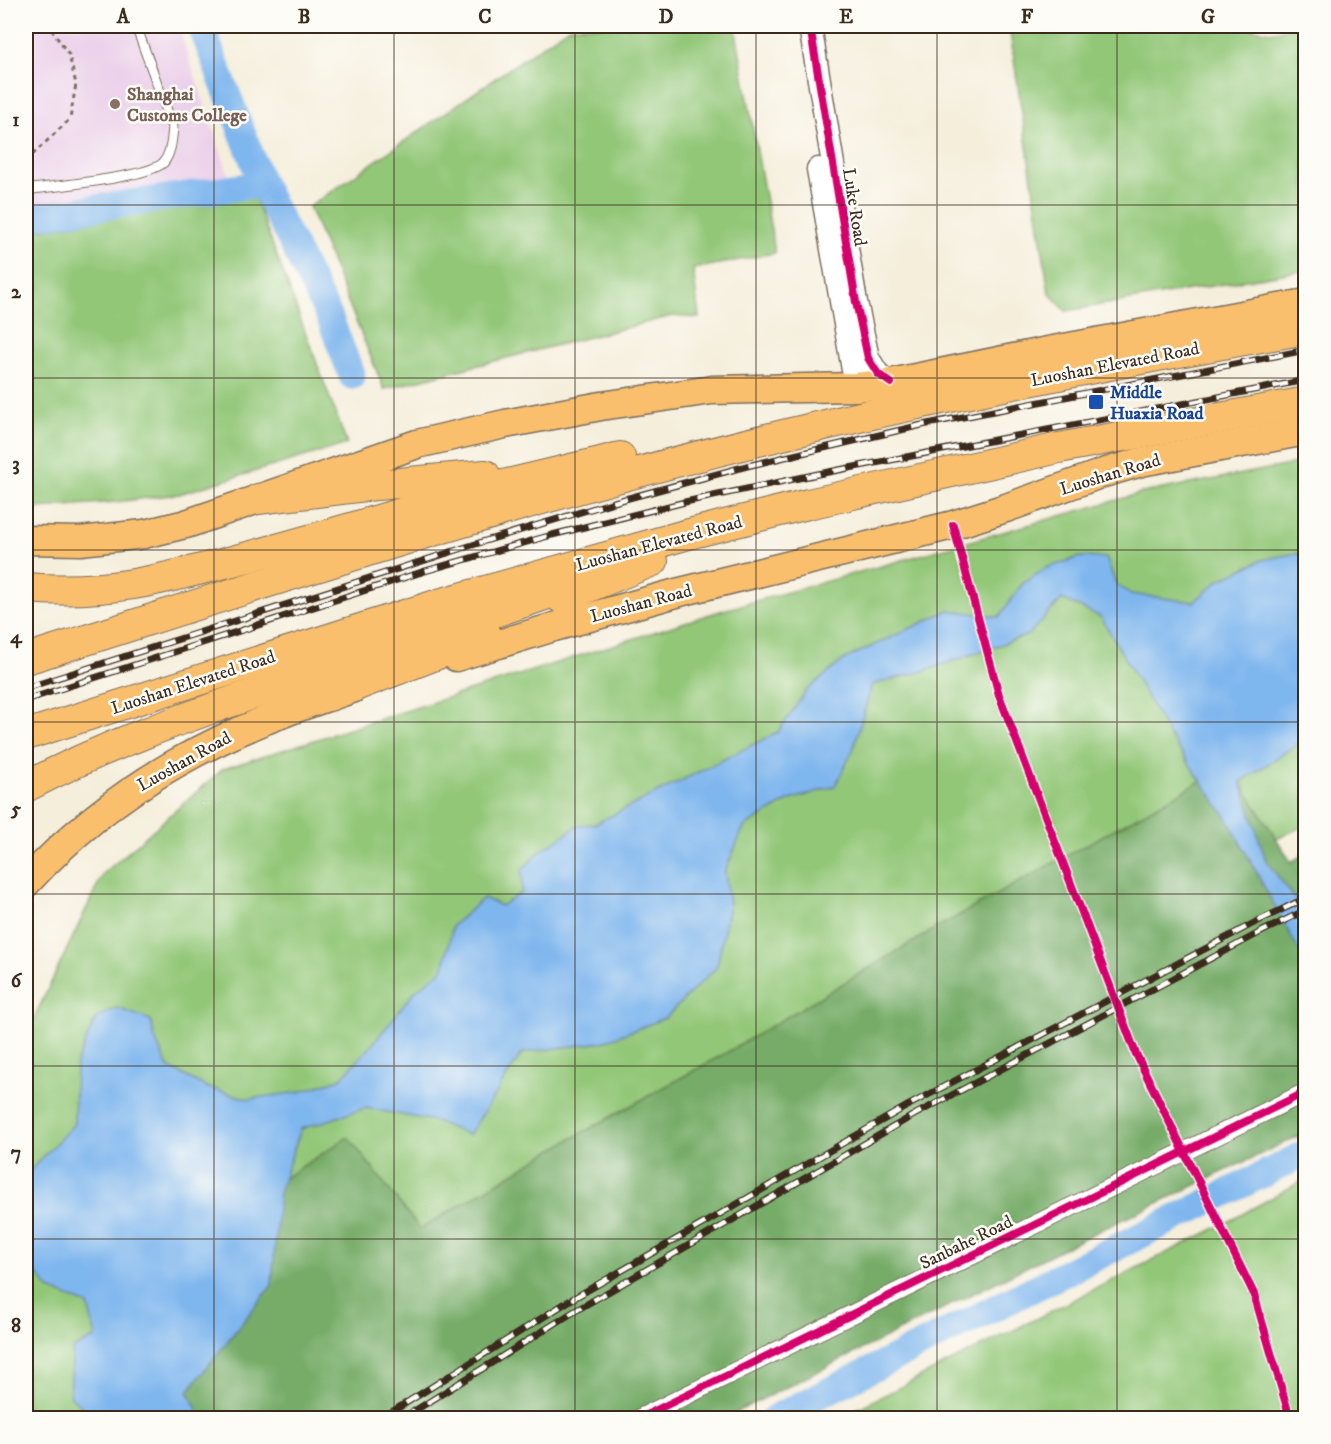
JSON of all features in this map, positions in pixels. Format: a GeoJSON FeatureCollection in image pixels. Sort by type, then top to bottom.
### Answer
{"type":"FeatureCollection","features":[{"type":"Feature","properties":{"kind":"highway","name":"Luoshan Elevated Road"},"geometry":{"type":"LineString","coordinates":[[26,659],[418,535],[664,465],[790,433],[1046,377],[1305,329]]}},
{"type":"Feature","properties":{"kind":"highway"},"geometry":{"type":"LineString","coordinates":[[26,588],[84,590],[164,579],[345,531],[434,503],[712,434],[828,412],[1046,377]]}},
{"type":"Feature","properties":{"kind":"highway","name":"Luoshan Elevated Road"},"geometry":{"type":"LineString","coordinates":[[26,735],[439,604],[582,563],[808,504],[1059,448],[1305,402]]}},
{"type":"Feature","properties":{"kind":"highway"},"geometry":{"type":"LineString","coordinates":[[26,787],[76,761],[151,730],[345,661],[687,547],[1059,448]]}},
{"type":"Feature","properties":{"kind":"highway"},"geometry":{"type":"LineString","coordinates":[[258,499],[547,469],[624,456]]}},
{"type":"Feature","properties":{"kind":"highway"},"geometry":{"type":"LineString","coordinates":[[329,696],[443,652],[566,595],[687,547]]}},
{"type":"Feature","properties":{"kind":"main road"},"geometry":{"type":"LineString","coordinates":[[26,540],[80,541],[144,534],[186,524],[417,444],[515,422],[647,398],[712,390],[856,387],[891,383],[1305,303]]}},
{"type":"Feature","properties":{"kind":"main road","name":"Luoshan Road"},"geometry":{"type":"LineString","coordinates":[[26,883],[78,832],[151,777],[224,737],[329,696],[554,627],[691,589],[953,525],[1141,462],[1305,431]]}},
{"type":"Feature","properties":{"kind":"street","name":"Luke Road"},"geometry":{"type":"LineString","coordinates":[[796,26],[829,238],[856,387]]}},
{"type":"Feature","properties":{"kind":"street","name":"Luke Road"},"geometry":{"type":"LineString","coordinates":[[810,26],[856,302],[868,358],[878,374],[891,383]]}},
{"type":"Feature","properties":{"kind":"street","name":"Sanbahe Road"},"geometry":{"type":"LineString","coordinates":[[640,1419],[1305,1092]]}},
{"type":"Feature","properties":{"kind":"lane"},"geometry":{"type":"LineString","coordinates":[[26,190],[143,173],[163,162],[172,144],[173,128],[136,26]]}},
{"type":"Feature","properties":{"kind":"path"},"geometry":{"type":"LineString","coordinates":[[26,161],[70,119],[76,84],[69,55],[53,32],[52,26]]}},
{"type":"Feature","properties":{"kind":"shaded area","name":"Shanghai Customs College"},"geometry":{"type":"Polygon","coordinates":[[[26,26],[178,26],[231,182],[26,211],[26,26]]]}},
{"type":"Feature","properties":{"kind":"green space"},"geometry":{"type":"Polygon","coordinates":[[[571,26],[735,26],[775,253],[693,269],[699,318],[672,316],[384,389],[309,207],[571,26]]]}},
{"type":"Feature","properties":{"kind":"green space"},"geometry":{"type":"Polygon","coordinates":[[[1009,26],[1237,26],[1271,32],[1305,26],[1305,270],[1066,311],[1049,293],[1009,26]]]}},
{"type":"Feature","properties":{"kind":"green space"},"geometry":{"type":"Polygon","coordinates":[[[254,195],[347,444],[179,494],[26,509],[26,232],[254,195]]]}},
{"type":"Feature","properties":{"kind":"green space"},"geometry":{"type":"Polygon","coordinates":[[[1305,462],[1305,825],[930,1010],[279,1418],[26,1418],[26,1035],[103,874],[223,769],[720,611],[1142,493],[1305,462]]]}},
{"type":"Feature","properties":{"kind":"green space"},"geometry":{"type":"Polygon","coordinates":[[[1230,765],[1291,862],[1305,854],[1305,1133],[1086,1237],[725,1418],[201,1418],[188,1391],[272,1285],[253,1198],[348,1137],[420,1229],[562,1144],[731,1050],[938,927],[1230,765]]]}},
{"type":"Feature","properties":{"kind":"green space"},"geometry":{"type":"Polygon","coordinates":[[[1305,1179],[1305,1418],[839,1418],[1230,1221],[1305,1179]]]}},
{"type":"Feature","properties":{"kind":"water"},"geometry":{"type":"Polygon","coordinates":[[[1291,554],[1305,554],[1305,742],[1299,743],[1241,782],[1266,861],[1305,912],[1305,976],[1304,960],[1227,818],[1169,735],[1101,617],[1062,599],[1028,635],[927,670],[872,685],[853,750],[835,786],[788,801],[744,827],[725,871],[729,905],[717,967],[665,1018],[603,1042],[522,1053],[469,1135],[434,1121],[366,1108],[301,1129],[279,1192],[272,1285],[188,1391],[201,1418],[156,1418],[154,1415],[120,1420],[103,1418],[88,1412],[70,1395],[73,1349],[96,1337],[88,1305],[49,1289],[26,1260],[26,1175],[74,1124],[76,1064],[96,1018],[117,1008],[151,1020],[155,1039],[168,1067],[206,1087],[249,1099],[299,1092],[340,1079],[372,1045],[415,991],[443,969],[453,925],[484,898],[501,906],[522,892],[522,870],[538,853],[579,825],[595,824],[778,732],[807,690],[845,659],[949,610],[999,617],[1023,583],[1046,568],[1080,557],[1106,558],[1116,584],[1131,594],[1194,602],[1219,580],[1262,560],[1291,554]]]}},
{"type":"Feature","properties":{"kind":"waterway"},"geometry":{"type":"LineString","coordinates":[[201,26],[262,184],[329,316],[352,376]]}},
{"type":"Feature","properties":{"kind":"waterway"},"geometry":{"type":"LineString","coordinates":[[26,218],[262,184]]}},
{"type":"Feature","properties":{"kind":"waterway"},"geometry":{"type":"LineString","coordinates":[[774,1418],[1306,1153]]}},
{"type":"Feature","properties":{"kind":"railway"},"geometry":{"type":"LineString","coordinates":[[26,688],[485,541],[614,502],[747,466],[922,425],[1306,350]]}},
{"type":"Feature","properties":{"kind":"railway"},"geometry":{"type":"LineString","coordinates":[[26,700],[425,571],[552,535],[685,502],[818,474],[1306,380]]}},
{"type":"Feature","properties":{"kind":"railway"},"geometry":{"type":"LineString","coordinates":[[382,1418],[569,1301],[909,1105],[1256,922],[1306,898]]}},
{"type":"Feature","properties":{"kind":"railway"},"geometry":{"type":"LineString","coordinates":[[403,1418],[575,1311],[914,1115],[1306,910]]}},
{"type":"Feature","properties":{"kind":"cycle path"},"geometry":{"type":"LineString","coordinates":[[810,26],[856,302],[868,358],[878,374],[891,383]]}},
{"type":"Feature","properties":{"kind":"cycle path"},"geometry":{"type":"LineString","coordinates":[[953,525],[999,695],[1136,1054],[1254,1294],[1290,1418]]}},
{"type":"Feature","properties":{"kind":"cycle path"},"geometry":{"type":"LineString","coordinates":[[640,1418],[1306,1092]]}},
{"type":"Feature","properties":{"kind":"place","name":"Shanghai Customs College"},"geometry":{"type":"Point","coordinates":[115,104]}},
{"type":"Feature","properties":{"kind":"place","name":"Middle Huaxia Road"},"geometry":{"type":"Point","coordinates":[1096,402]}}]}
